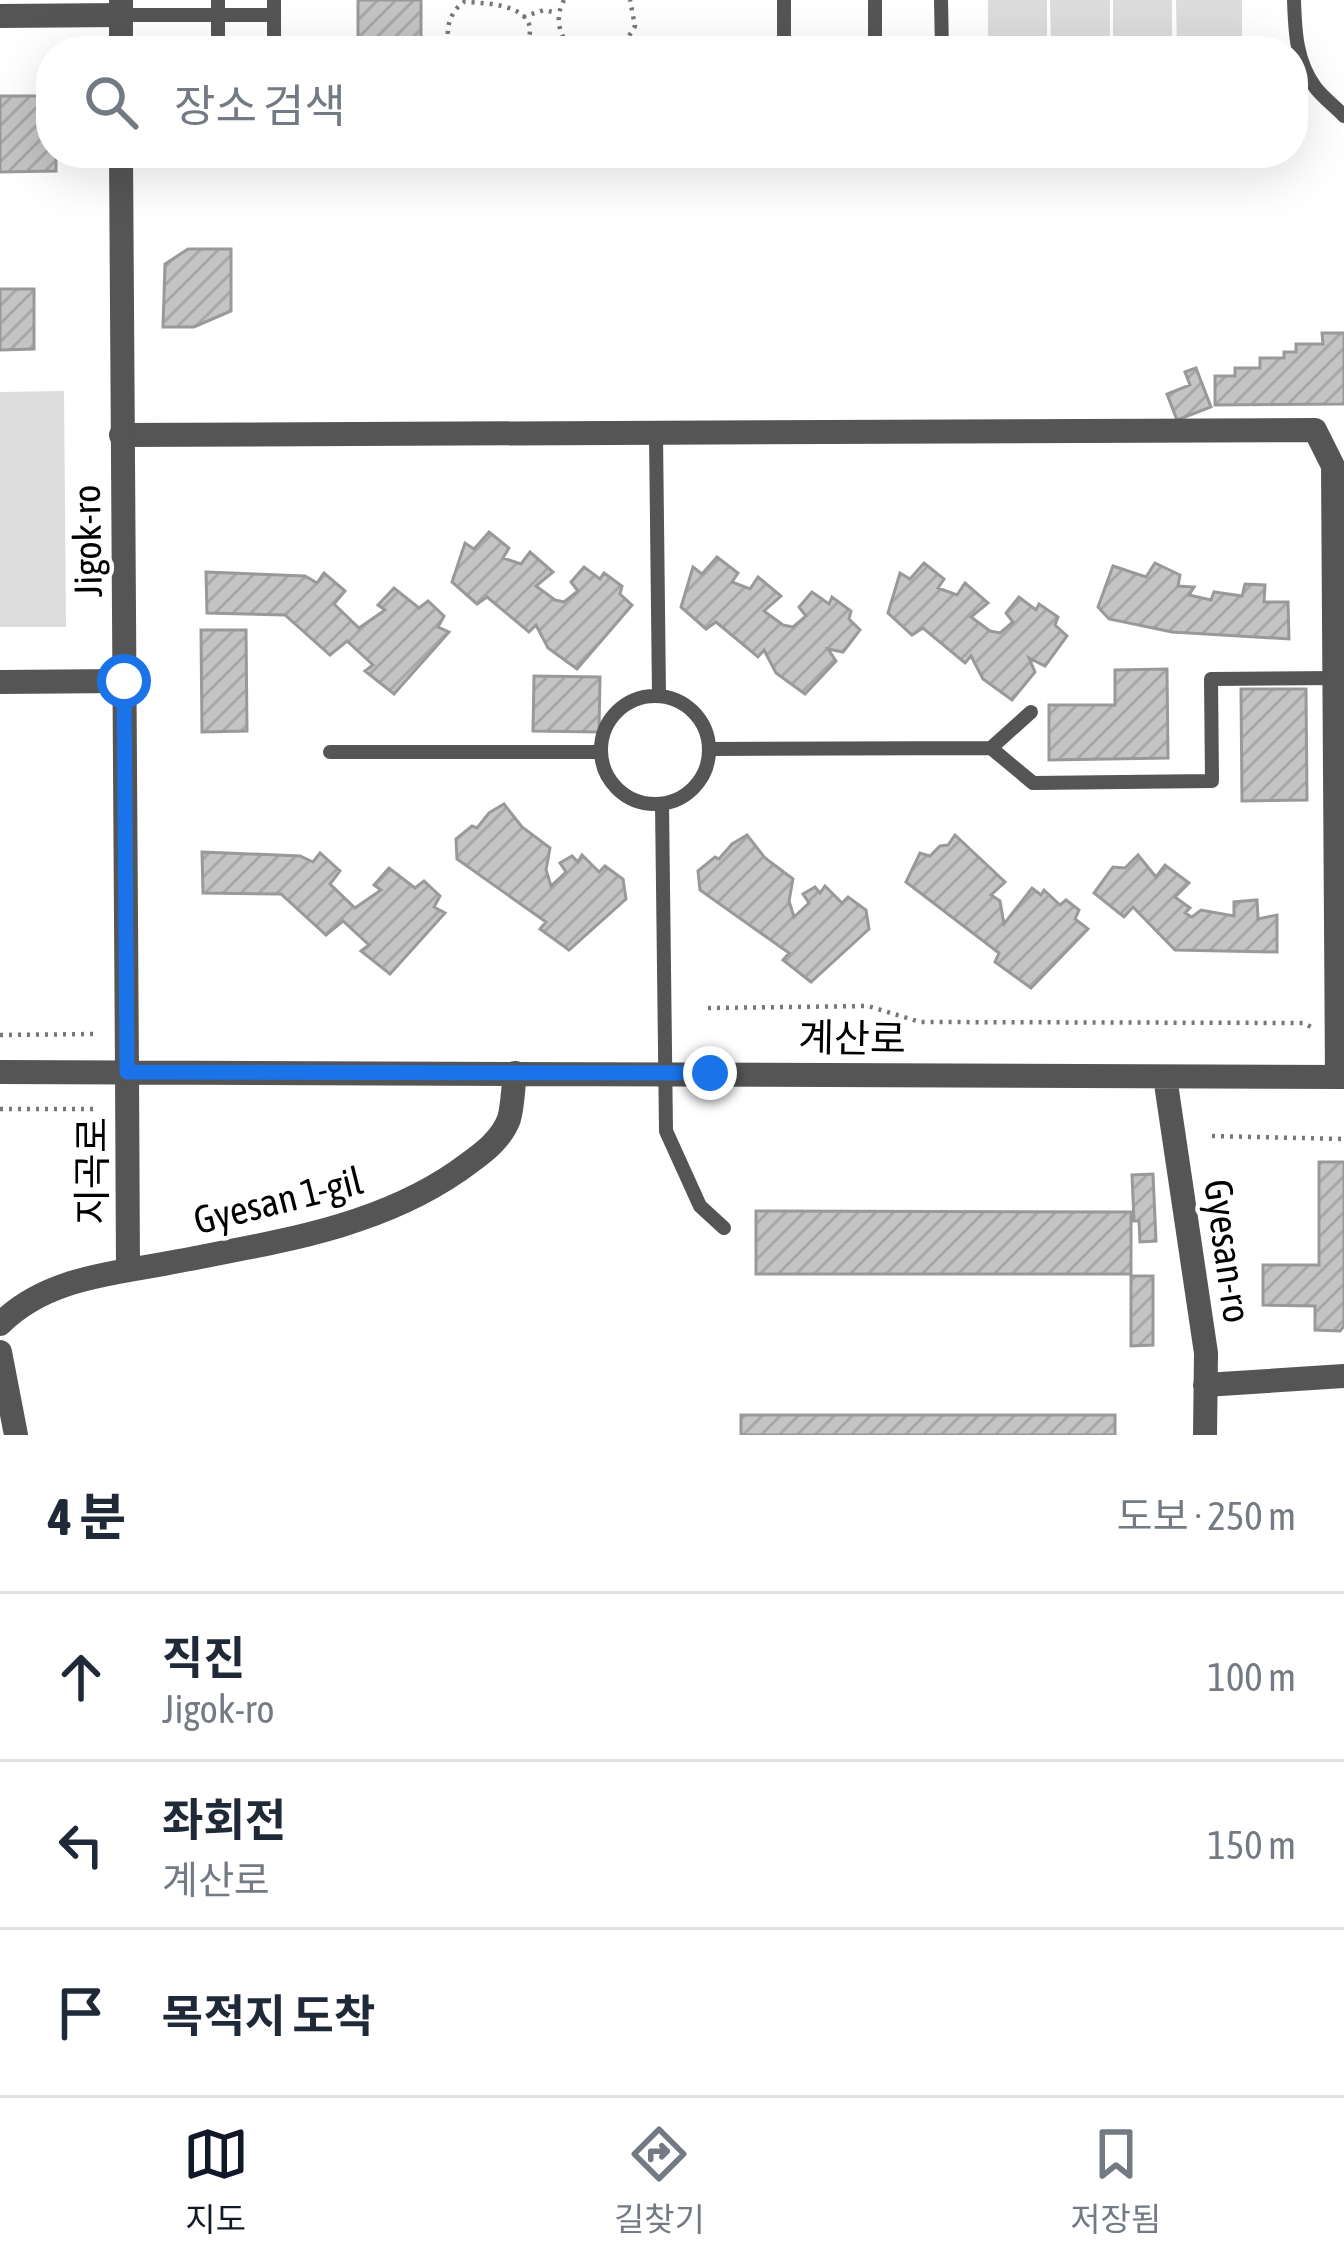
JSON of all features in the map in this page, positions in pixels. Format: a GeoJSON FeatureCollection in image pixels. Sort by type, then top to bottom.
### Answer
{"type":"FeatureCollection","features":[{"type":"Feature","properties":{"kind":"street"},"geometry":{"type":"LineString","coordinates":[[0,16],[121,8]]}},
{"type":"Feature","properties":{"kind":"street","name":"Jigok-ro"},"geometry":{"type":"LineString","coordinates":[[121,168],[127,1072]]}},
{"type":"Feature","properties":{"kind":"street"},"geometry":{"type":"LineString","coordinates":[[122,435],[1315,430],[1334,466],[1341,1077]]}},
{"type":"Feature","properties":{"kind":"street"},"geometry":{"type":"LineString","coordinates":[[0,682],[124,681]]}},
{"type":"Feature","properties":{"kind":"street","name":"계산로"},"geometry":{"type":"LineString","coordinates":[[0,1072],[1341,1077]]}},
{"type":"Feature","properties":{"kind":"street","name":"지곡로"},"geometry":{"type":"LineString","coordinates":[[127,1072],[128,1270]]}},
{"type":"Feature","properties":{"kind":"street","name":"Gyesan 1-gil"},"geometry":{"type":"LineString","coordinates":[[0,1324],[22,1302],[95,1274],[374,1217],[430,1190],[490,1148],[508,1120],[515,1073]]}},
{"type":"Feature","properties":{"kind":"street","name":"Gyesan-ro"},"geometry":{"type":"LineString","coordinates":[[1165,1077],[1206,1353],[1205,1435]]}},
{"type":"Feature","properties":{"kind":"street"},"geometry":{"type":"LineString","coordinates":[[0,1352],[16,1435]]}},
{"type":"Feature","properties":{"kind":"street"},"geometry":{"type":"LineString","coordinates":[[1205,1385],[1344,1376]]}},
{"type":"Feature","properties":{"kind":"lane"},"geometry":{"type":"LineString","coordinates":[[784,0],[784,36]]}},
{"type":"Feature","properties":{"kind":"lane"},"geometry":{"type":"LineString","coordinates":[[874,0],[875,36]]}},
{"type":"Feature","properties":{"kind":"lane"},"geometry":{"type":"LineString","coordinates":[[941,0],[942,36]]}},
{"type":"Feature","properties":{"kind":"lane"},"geometry":{"type":"LineString","coordinates":[[1294,0],[1295,36]]}},
{"type":"Feature","properties":{"kind":"lane"},"geometry":{"type":"LineString","coordinates":[[121,8],[274,7]]}},
{"type":"Feature","properties":{"kind":"lane"},"geometry":{"type":"LineString","coordinates":[[1308,71],[1316,89],[1344,116]]}},
{"type":"Feature","properties":{"kind":"lane"},"geometry":{"type":"LineString","coordinates":[[656,434],[659,696]]}},
{"type":"Feature","properties":{"kind":"lane"},"geometry":{"type":"LineString","coordinates":[[709,749],[991,748],[1033,783],[1212,781],[1211,679],[1337,678]]}},
{"type":"Feature","properties":{"kind":"lane"},"geometry":{"type":"LineString","coordinates":[[659,696],[691,710],[702,724],[709,749],[704,775],[693,789],[679,800],[662,804],[626,797],[603,770],[600,752],[602,734],[611,718],[641,698],[659,696]]}},
{"type":"Feature","properties":{"kind":"lane"},"geometry":{"type":"LineString","coordinates":[[991,748],[1031,712]]}},
{"type":"Feature","properties":{"kind":"lane"},"geometry":{"type":"LineString","coordinates":[[330,752],[600,752]]}},
{"type":"Feature","properties":{"kind":"lane"},"geometry":{"type":"LineString","coordinates":[[662,804],[666,1131],[700,1206],[724,1228]]}},
{"type":"Feature","properties":{"kind":"path"},"geometry":{"type":"LineString","coordinates":[[630,0],[635,14],[632,36]]}},
{"type":"Feature","properties":{"kind":"path"},"geometry":{"type":"LineString","coordinates":[[562,36],[559,14],[563,1]]}},
{"type":"Feature","properties":{"kind":"path"},"geometry":{"type":"LineString","coordinates":[[448,36],[449,22],[458,6],[483,2],[508,5],[523,17],[528,36]]}},
{"type":"Feature","properties":{"kind":"path"},"geometry":{"type":"LineString","coordinates":[[523,17],[544,10],[559,14]]}},
{"type":"Feature","properties":{"kind":"path"},"geometry":{"type":"LineString","coordinates":[[708,1008],[868,1006],[920,1022],[1304,1023],[1313,1028]]}},
{"type":"Feature","properties":{"kind":"path"},"geometry":{"type":"LineString","coordinates":[[0,1035],[94,1034]]}},
{"type":"Feature","properties":{"kind":"path"},"geometry":{"type":"LineString","coordinates":[[0,1109],[94,1109]]}},
{"type":"Feature","properties":{"kind":"path"},"geometry":{"type":"LineString","coordinates":[[1212,1136],[1344,1139]]}},
{"type":"Feature","properties":{"kind":"shaded area"},"geometry":{"type":"Polygon","coordinates":[[[988,0],[1047,0],[1047,36],[988,36],[988,0]]]}},
{"type":"Feature","properties":{"kind":"shaded area"},"geometry":{"type":"Polygon","coordinates":[[[1050,0],[1110,0],[1110,36],[1051,36],[1050,0]]]}},
{"type":"Feature","properties":{"kind":"shaded area"},"geometry":{"type":"Polygon","coordinates":[[[1113,0],[1172,0],[1172,36],[1113,36],[1113,0]]]}},
{"type":"Feature","properties":{"kind":"shaded area"},"geometry":{"type":"Polygon","coordinates":[[[1176,0],[1242,0],[1242,36],[1177,36],[1176,0]]]}},
{"type":"Feature","properties":{"kind":"shaded area"},"geometry":{"type":"Polygon","coordinates":[[[64,391],[66,627],[0,627],[0,392],[64,391]]]}},
{"type":"Feature","properties":{"kind":"building"},"geometry":{"type":"Polygon","coordinates":[[[358,0],[421,0],[421,36],[358,36],[358,0]]]}},
{"type":"Feature","properties":{"kind":"building"},"geometry":{"type":"Polygon","coordinates":[[[0,96],[36,96],[36,168],[56,171],[0,172],[0,96]]]}},
{"type":"Feature","properties":{"kind":"building"},"geometry":{"type":"Polygon","coordinates":[[[188,249],[231,249],[231,311],[194,327],[163,327],[165,264],[188,249]]]}},
{"type":"Feature","properties":{"kind":"building"},"geometry":{"type":"Polygon","coordinates":[[[0,289],[34,289],[34,349],[0,350],[0,289]]]}},
{"type":"Feature","properties":{"kind":"building"},"geometry":{"type":"Polygon","coordinates":[[[1322,333],[1344,333],[1344,404],[1215,405],[1215,376],[1235,376],[1235,368],[1260,368],[1260,358],[1284,358],[1284,352],[1296,352],[1296,344],[1323,344],[1322,333]]]}},
{"type":"Feature","properties":{"kind":"building"},"geometry":{"type":"Polygon","coordinates":[[[1196,368],[1211,407],[1177,420],[1167,394],[1190,385],[1185,372],[1196,368]]]}},
{"type":"Feature","properties":{"kind":"building"},"geometry":{"type":"Polygon","coordinates":[[[489,532],[509,548],[503,558],[521,564],[530,552],[553,572],[536,586],[555,600],[564,602],[578,591],[571,582],[584,567],[622,586],[620,594],[632,605],[577,669],[548,648],[536,625],[529,632],[487,597],[477,604],[452,582],[465,543],[474,549],[489,532]]]}},
{"type":"Feature","properties":{"kind":"building"},"geometry":{"type":"Polygon","coordinates":[[[717,557],[738,573],[732,582],[750,589],[758,577],[781,596],[764,611],[783,625],[793,627],[806,616],[799,607],[812,592],[829,604],[832,597],[851,611],[849,619],[860,630],[843,652],[828,649],[836,661],[805,694],[776,673],[764,650],[758,657],[716,622],[706,629],[681,607],[693,567],[702,574],[717,557]]]}},
{"type":"Feature","properties":{"kind":"building"},"geometry":{"type":"Polygon","coordinates":[[[924,563],[944,579],[938,588],[957,595],[965,583],[988,603],[971,617],[990,631],[1000,633],[1013,622],[1006,613],[1019,597],[1036,610],[1039,604],[1058,617],[1055,625],[1067,636],[1045,666],[1029,658],[1035,672],[1012,700],[983,679],[971,656],[965,663],[923,628],[912,635],[888,613],[900,573],[910,579],[924,563]]]}},
{"type":"Feature","properties":{"kind":"building"},"geometry":{"type":"Polygon","coordinates":[[[1155,563],[1180,575],[1178,586],[1194,587],[1189,595],[1211,600],[1214,592],[1242,596],[1245,584],[1265,585],[1264,602],[1288,602],[1289,639],[1172,632],[1109,619],[1098,607],[1113,566],[1146,577],[1155,563]]]}},
{"type":"Feature","properties":{"kind":"building"},"geometry":{"type":"Polygon","coordinates":[[[206,572],[305,576],[317,583],[324,573],[345,591],[334,604],[359,628],[385,610],[378,605],[394,588],[419,608],[428,601],[444,616],[438,627],[449,632],[394,694],[365,671],[373,665],[347,641],[330,655],[285,615],[207,613],[206,572]]]}},
{"type":"Feature","properties":{"kind":"building"},"geometry":{"type":"Polygon","coordinates":[[[201,630],[246,630],[247,731],[202,732],[201,630]]]}},
{"type":"Feature","properties":{"kind":"building"},"geometry":{"type":"Polygon","coordinates":[[[1167,669],[1168,758],[1049,760],[1049,705],[1115,705],[1115,670],[1167,669]]]}},
{"type":"Feature","properties":{"kind":"building"},"geometry":{"type":"Polygon","coordinates":[[[534,676],[600,677],[599,732],[533,731],[534,676]]]}},
{"type":"Feature","properties":{"kind":"building"},"geometry":{"type":"Polygon","coordinates":[[[1241,689],[1306,689],[1307,800],[1242,801],[1241,689]]]}},
{"type":"Feature","properties":{"kind":"building"},"geometry":{"type":"Polygon","coordinates":[[[504,804],[522,827],[550,848],[546,870],[551,886],[566,872],[560,863],[572,856],[578,862],[582,855],[599,872],[605,866],[623,879],[626,899],[569,950],[540,929],[546,922],[457,859],[456,839],[504,804]]]}},
{"type":"Feature","properties":{"kind":"building"},"geometry":{"type":"Polygon","coordinates":[[[747,835],[765,858],[793,879],[789,901],[794,917],[809,903],[803,894],[815,887],[820,893],[825,886],[842,903],[848,897],[866,910],[869,929],[811,982],[783,960],[789,953],[700,890],[698,871],[747,835]]]}},
{"type":"Feature","properties":{"kind":"building"},"geometry":{"type":"Polygon","coordinates":[[[955,835],[1005,882],[991,895],[1000,901],[1004,924],[1032,888],[1079,910],[1075,919],[1088,929],[1031,988],[995,962],[999,953],[906,882],[920,853],[930,856],[955,835]]]}},
{"type":"Feature","properties":{"kind":"building"},"geometry":{"type":"Polygon","coordinates":[[[202,852],[300,856],[313,862],[320,853],[340,871],[330,884],[355,908],[381,890],[374,885],[389,868],[415,888],[424,881],[440,896],[434,907],[445,913],[390,974],[361,951],[369,945],[343,921],[326,935],[281,894],[203,893],[202,852]]]}},
{"type":"Feature","properties":{"kind":"building"},"geometry":{"type":"Polygon","coordinates":[[[1138,855],[1156,877],[1165,865],[1189,883],[1175,897],[1190,908],[1185,913],[1192,917],[1201,910],[1234,916],[1234,902],[1257,900],[1258,919],[1277,915],[1277,952],[1175,950],[1133,907],[1124,917],[1094,893],[1113,867],[1125,868],[1138,855]]]}},
{"type":"Feature","properties":{"kind":"building"},"geometry":{"type":"Polygon","coordinates":[[[1319,1162],[1344,1162],[1344,1326],[1340,1331],[1315,1330],[1315,1306],[1263,1305],[1263,1265],[1319,1265],[1319,1162]]]}},
{"type":"Feature","properties":{"kind":"building"},"geometry":{"type":"Polygon","coordinates":[[[1153,1174],[1156,1241],[1140,1242],[1132,1175],[1153,1174]]]}},
{"type":"Feature","properties":{"kind":"building"},"geometry":{"type":"Polygon","coordinates":[[[756,1211],[1131,1212],[1131,1274],[756,1274],[756,1211]]]}},
{"type":"Feature","properties":{"kind":"building"},"geometry":{"type":"Polygon","coordinates":[[[1131,1276],[1153,1276],[1153,1345],[1131,1346],[1131,1276]]]}},
{"type":"Feature","properties":{"kind":"building"},"geometry":{"type":"Polygon","coordinates":[[[741,1415],[1115,1415],[1115,1435],[741,1435],[741,1415]]]}},
{"type":"Feature","properties":{"kind":"route"},"geometry":{"type":"LineString","coordinates":[[124,681],[127,1072],[710,1073]]}}]}
